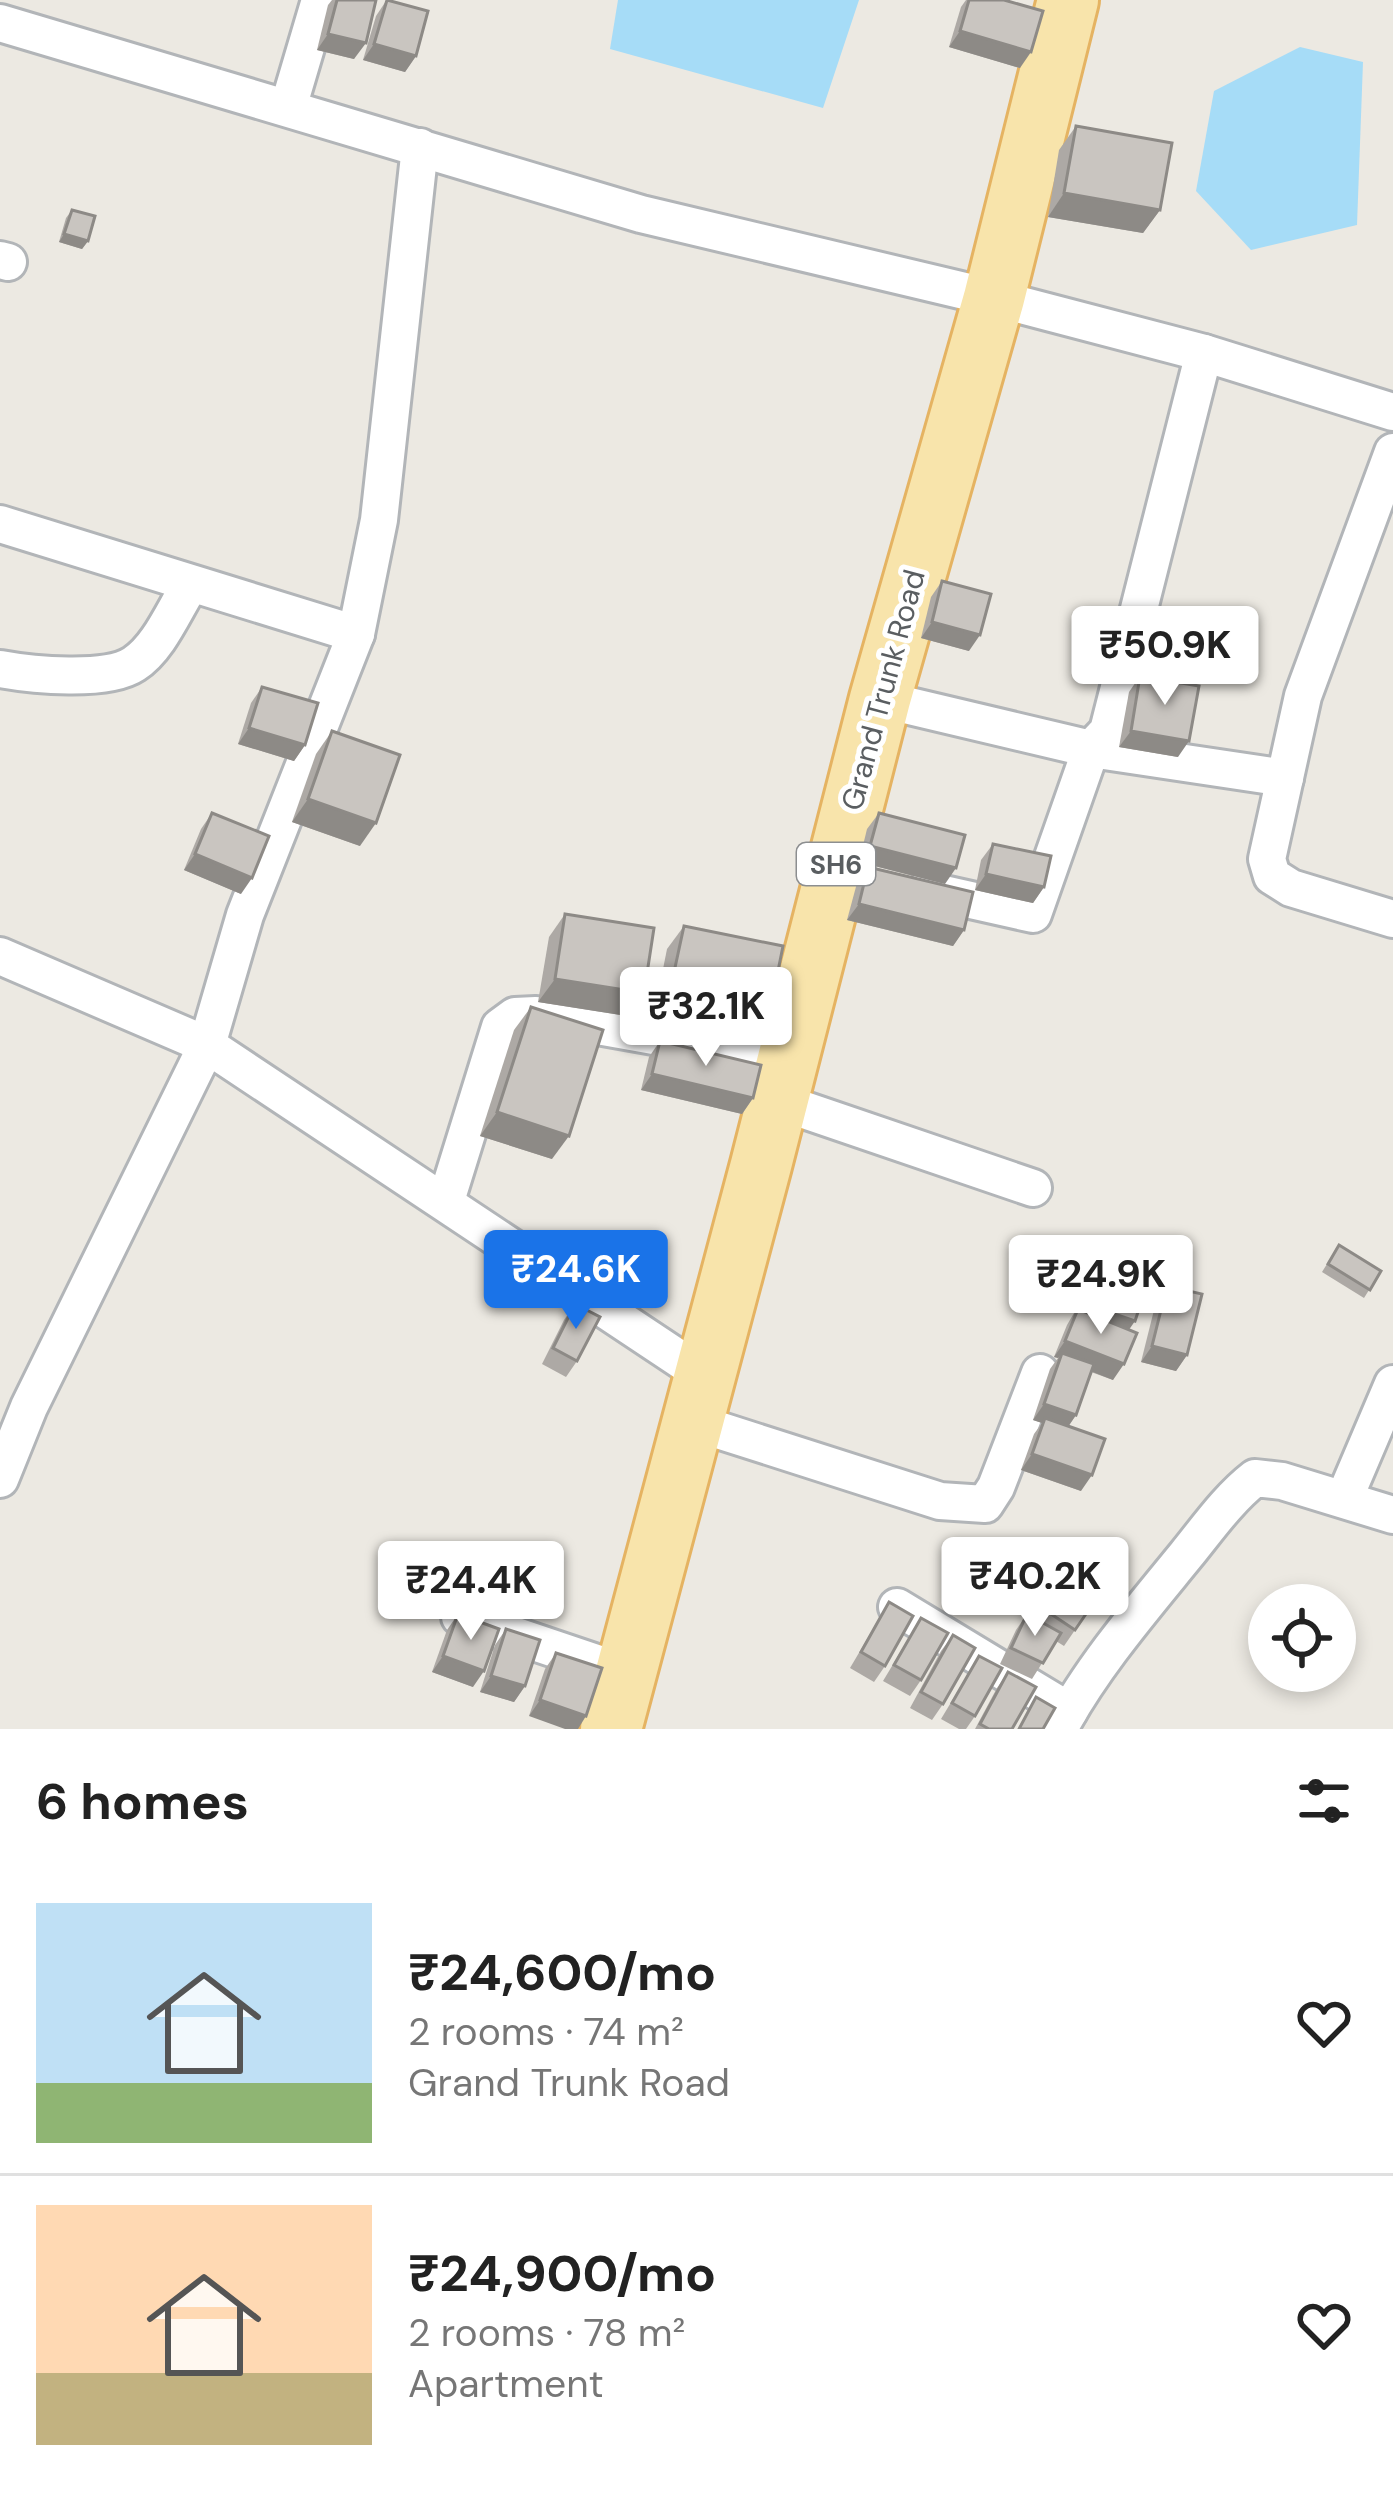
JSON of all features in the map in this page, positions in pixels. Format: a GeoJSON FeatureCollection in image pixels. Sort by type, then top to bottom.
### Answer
{"type":"FeatureCollection","features":[{"type":"Feature","properties":{"kind":"main road","name":"Grand Trunk Road"},"geometry":{"type":"LineString","coordinates":[[618,1701],[783,1080],[871,878],[880,699],[994,298],[1068,0]]}},
{"type":"Feature","properties":{"kind":"street"},"geometry":{"type":"LineString","coordinates":[[288,108],[320,0]]}},
{"type":"Feature","properties":{"kind":"street"},"geometry":{"type":"LineString","coordinates":[[0,23],[641,214],[1204,353],[1393,412]]}},
{"type":"Feature","properties":{"kind":"street"},"geometry":{"type":"LineString","coordinates":[[0,1479],[29,1408],[207,1046],[245,915],[356,634],[379,520],[420,146]]}},
{"type":"Feature","properties":{"kind":"street"},"geometry":{"type":"LineString","coordinates":[[871,878],[1033,914],[1091,749],[1108,731],[1204,353]]}},
{"type":"Feature","properties":{"kind":"street"},"geometry":{"type":"LineString","coordinates":[[1393,452],[1303,696],[1267,859],[1272,875],[1291,888],[1393,919]]}},
{"type":"Feature","properties":{"kind":"street"},"geometry":{"type":"LineString","coordinates":[[0,524],[356,634]]}},
{"type":"Feature","properties":{"kind":"street"},"geometry":{"type":"LineString","coordinates":[[0,669],[83,674],[113,673],[132,666],[147,652],[190,585]]}},
{"type":"Feature","properties":{"kind":"street"},"geometry":{"type":"LineString","coordinates":[[880,699],[1091,749],[1285,778]]}},
{"type":"Feature","properties":{"kind":"street"},"geometry":{"type":"LineString","coordinates":[[0,956],[207,1046],[446,1201],[699,1399],[940,1501],[986,1504],[1040,1373]]}},
{"type":"Feature","properties":{"kind":"street"},"geometry":{"type":"LineString","coordinates":[[446,1201],[500,1027],[515,1016],[536,1015],[783,1080],[1033,1188]]}},
{"type":"Feature","properties":{"kind":"street"},"geometry":{"type":"LineString","coordinates":[[1345,1498],[1393,1384]]}},
{"type":"Feature","properties":{"kind":"street"},"geometry":{"type":"LineString","coordinates":[[898,1607],[1064,1720],[1168,1577],[1238,1491],[1255,1478],[1282,1481],[1393,1515]]}},
{"type":"Feature","properties":{"kind":"street"},"geometry":{"type":"LineString","coordinates":[[460,1617],[618,1701]]}},
{"type":"Feature","properties":{"kind":"water"},"geometry":{"type":"Polygon","coordinates":[[[618,0],[859,0],[823,108],[610,49],[618,0]]]}},
{"type":"Feature","properties":{"kind":"water"},"geometry":{"type":"Polygon","coordinates":[[[1300,47],[1363,62],[1357,225],[1251,250],[1196,191],[1214,91],[1300,47]]]}},
{"type":"Feature","properties":{"kind":"building"},"geometry":{"type":"Polygon","coordinates":[[[337,0],[376,0],[366,43],[328,34],[337,0]]]}},
{"type":"Feature","properties":{"kind":"building"},"geometry":{"type":"Polygon","coordinates":[[[387,0],[428,11],[416,56],[374,44],[387,0]]]}},
{"type":"Feature","properties":{"kind":"building"},"geometry":{"type":"Polygon","coordinates":[[[969,0],[1004,0],[1043,11],[1031,52],[960,31],[969,0]]]}},
{"type":"Feature","properties":{"kind":"building"},"geometry":{"type":"Polygon","coordinates":[[[1076,126],[1172,143],[1160,210],[1064,193],[1076,126]]]}},
{"type":"Feature","properties":{"kind":"building"},"geometry":{"type":"Polygon","coordinates":[[[72,210],[95,216],[88,241],[64,234],[72,210]]]}},
{"type":"Feature","properties":{"kind":"building"},"geometry":{"type":"Polygon","coordinates":[[[942,581],[991,594],[980,635],[932,622],[942,581]]]}},
{"type":"Feature","properties":{"kind":"building"},"geometry":{"type":"Polygon","coordinates":[[[1140,676],[1199,686],[1189,741],[1131,731],[1140,676]]]}},
{"type":"Feature","properties":{"kind":"building"},"geometry":{"type":"Polygon","coordinates":[[[262,687],[318,703],[305,745],[249,728],[262,687]]]}},
{"type":"Feature","properties":{"kind":"building"},"geometry":{"type":"Polygon","coordinates":[[[332,731],[400,755],[376,823],[308,799],[332,731]]]}},
{"type":"Feature","properties":{"kind":"building"},"geometry":{"type":"Polygon","coordinates":[[[212,813],[269,836],[252,878],[195,854],[212,813]]]}},
{"type":"Feature","properties":{"kind":"building"},"geometry":{"type":"Polygon","coordinates":[[[879,813],[965,835],[956,868],[870,846],[879,813]]]}},
{"type":"Feature","properties":{"kind":"building"},"geometry":{"type":"Polygon","coordinates":[[[993,844],[1051,856],[1044,887],[986,874],[993,844]]]}},
{"type":"Feature","properties":{"kind":"building"},"geometry":{"type":"Polygon","coordinates":[[[868,867],[973,892],[964,930],[859,904],[868,867]]]}},
{"type":"Feature","properties":{"kind":"building"},"geometry":{"type":"Polygon","coordinates":[[[565,914],[654,928],[644,993],[555,979],[565,914]]]}},
{"type":"Feature","properties":{"kind":"building"},"geometry":{"type":"Polygon","coordinates":[[[684,926],[783,946],[768,1021],[668,1000],[684,926]]]}},
{"type":"Feature","properties":{"kind":"building"},"geometry":{"type":"Polygon","coordinates":[[[531,1007],[603,1030],[569,1136],[497,1112],[531,1007]]]}},
{"type":"Feature","properties":{"kind":"building"},"geometry":{"type":"Polygon","coordinates":[[[660,1041],[761,1065],[753,1098],[652,1074],[660,1041]]]}},
{"type":"Feature","properties":{"kind":"building"},"geometry":{"type":"Polygon","coordinates":[[[1339,1245],[1381,1271],[1370,1290],[1328,1264],[1339,1245]]]}},
{"type":"Feature","properties":{"kind":"building"},"geometry":{"type":"Polygon","coordinates":[[[1094,1279],[1143,1297],[1135,1321],[1085,1304],[1094,1279]]]}},
{"type":"Feature","properties":{"kind":"building"},"geometry":{"type":"Polygon","coordinates":[[[1167,1286],[1202,1294],[1187,1355],[1152,1346],[1167,1286]]]}},
{"type":"Feature","properties":{"kind":"building"},"geometry":{"type":"Polygon","coordinates":[[[575,1304],[600,1317],[577,1361],[553,1348],[575,1304]]]}},
{"type":"Feature","properties":{"kind":"building"},"geometry":{"type":"Polygon","coordinates":[[[1078,1309],[1137,1333],[1124,1364],[1065,1341],[1078,1309]]]}},
{"type":"Feature","properties":{"kind":"building"},"geometry":{"type":"Polygon","coordinates":[[[1062,1353],[1094,1364],[1076,1415],[1044,1404],[1062,1353]]]}},
{"type":"Feature","properties":{"kind":"building"},"geometry":{"type":"Polygon","coordinates":[[[1045,1418],[1105,1439],[1092,1475],[1032,1454],[1045,1418]]]}},
{"type":"Feature","properties":{"kind":"building"},"geometry":{"type":"Polygon","coordinates":[[[1068,1570],[1101,1592],[1075,1630],[1042,1608],[1068,1570]]]}},
{"type":"Feature","properties":{"kind":"building"},"geometry":{"type":"Polygon","coordinates":[[[889,1602],[913,1616],[885,1666],[861,1652],[889,1602]]]}},
{"type":"Feature","properties":{"kind":"building"},"geometry":{"type":"Polygon","coordinates":[[[458,1614],[499,1629],[484,1671],[443,1656],[458,1614]]]}},
{"type":"Feature","properties":{"kind":"building"},"geometry":{"type":"Polygon","coordinates":[[[1027,1614],[1061,1633],[1043,1663],[1011,1648],[1027,1614]]]}},
{"type":"Feature","properties":{"kind":"building"},"geometry":{"type":"Polygon","coordinates":[[[921,1618],[948,1633],[921,1680],[894,1665],[921,1618]]]}},
{"type":"Feature","properties":{"kind":"building"},"geometry":{"type":"Polygon","coordinates":[[[506,1629],[540,1640],[525,1686],[491,1676],[506,1629]]]}},
{"type":"Feature","properties":{"kind":"building"},"geometry":{"type":"Polygon","coordinates":[[[953,1635],[975,1648],[943,1704],[921,1692],[953,1635]]]}},
{"type":"Feature","properties":{"kind":"building"},"geometry":{"type":"Polygon","coordinates":[[[556,1653],[602,1668],[586,1716],[540,1700],[556,1653]]]}},
{"type":"Feature","properties":{"kind":"building"},"geometry":{"type":"Polygon","coordinates":[[[979,1656],[1002,1668],[975,1716],[952,1703],[979,1656]]]}},
{"type":"Feature","properties":{"kind":"building"},"geometry":{"type":"Polygon","coordinates":[[[1008,1672],[1036,1687],[1012,1729],[989,1729],[980,1724],[1008,1672]]]}},
{"type":"Feature","properties":{"kind":"building"},"geometry":{"type":"Polygon","coordinates":[[[1036,1697],[1055,1708],[1043,1729],[1019,1729],[1036,1697]]]}}]}
